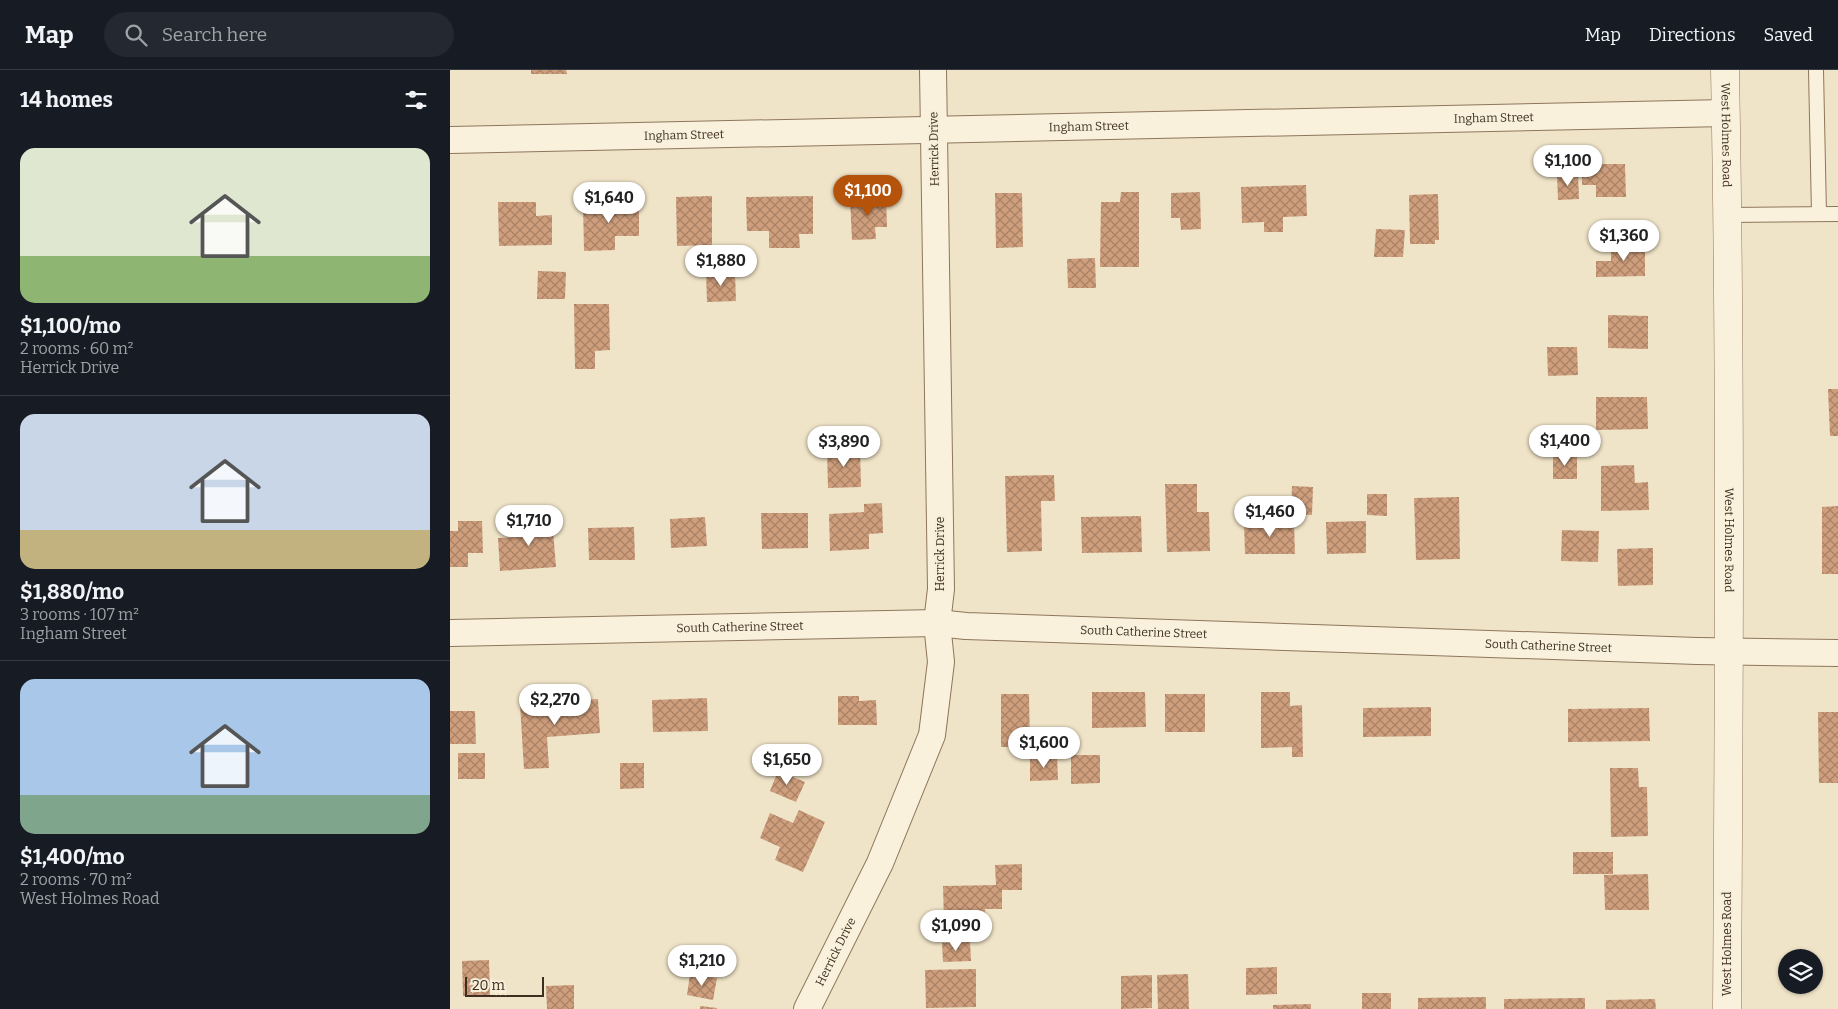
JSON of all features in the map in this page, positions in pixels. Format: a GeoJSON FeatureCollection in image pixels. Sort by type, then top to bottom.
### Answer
{"type":"FeatureCollection","features":[{"type":"Feature","properties":{"kind":"street","name":"Herrick Drive"},"geometry":{"type":"LineString","coordinates":[[807,1009],[880,863],[932,735],[941,662],[937,622],[941,589],[933,70]]}},
{"type":"Feature","properties":{"kind":"street","name":"West Holmes Road"},"geometry":{"type":"LineString","coordinates":[[1726,70],[1730,652],[1727,1009]]}},
{"type":"Feature","properties":{"kind":"street","name":"Ingham Street"},"geometry":{"type":"LineString","coordinates":[[450,140],[1726,113]]}},
{"type":"Feature","properties":{"kind":"street","name":"South Catherine Street"},"geometry":{"type":"LineString","coordinates":[[450,633],[937,622],[985,627],[1730,652],[1838,653]]}},
{"type":"Feature","properties":{"kind":"lane"},"geometry":{"type":"LineString","coordinates":[[1816,70],[1819,214]]}},
{"type":"Feature","properties":{"kind":"lane"},"geometry":{"type":"LineString","coordinates":[[1728,215],[1838,214]]}},
{"type":"Feature","properties":{"kind":"building"},"geometry":{"type":"Polygon","coordinates":[[[531,70],[566,70],[567,74],[531,74],[531,70]]]}},
{"type":"Feature","properties":{"kind":"building"},"geometry":{"type":"Polygon","coordinates":[[[1582,164],[1625,164],[1626,197],[1596,197],[1596,185],[1582,185],[1582,164]]]}},
{"type":"Feature","properties":{"kind":"building"},"geometry":{"type":"Polygon","coordinates":[[[1578,174],[1579,199],[1558,200],[1557,175],[1578,174]]]}},
{"type":"Feature","properties":{"kind":"building"},"geometry":{"type":"Polygon","coordinates":[[[1306,185],[1307,216],[1283,217],[1283,232],[1264,232],[1264,222],[1242,223],[1241,187],[1306,185]]]}},
{"type":"Feature","properties":{"kind":"building"},"geometry":{"type":"Polygon","coordinates":[[[1121,192],[1139,192],[1139,267],[1100,267],[1101,202],[1120,202],[1121,192]]]}},
{"type":"Feature","properties":{"kind":"building"},"geometry":{"type":"Polygon","coordinates":[[[1200,192],[1201,229],[1181,230],[1180,218],[1171,218],[1171,193],[1200,192]]]}},
{"type":"Feature","properties":{"kind":"building"},"geometry":{"type":"Polygon","coordinates":[[[995,193],[1022,193],[1023,247],[996,248],[995,193]]]}},
{"type":"Feature","properties":{"kind":"building"},"geometry":{"type":"Polygon","coordinates":[[[1438,194],[1439,240],[1435,240],[1435,244],[1410,244],[1409,195],[1438,194]]]}},
{"type":"Feature","properties":{"kind":"building"},"geometry":{"type":"Polygon","coordinates":[[[712,196],[712,245],[677,246],[676,197],[712,196]]]}},
{"type":"Feature","properties":{"kind":"building"},"geometry":{"type":"Polygon","coordinates":[[[813,196],[813,234],[799,234],[800,248],[769,248],[769,231],[747,231],[746,197],[813,196]]]}},
{"type":"Feature","properties":{"kind":"building"},"geometry":{"type":"Polygon","coordinates":[[[886,197],[887,227],[875,227],[876,239],[852,240],[850,198],[886,197]]]}},
{"type":"Feature","properties":{"kind":"building"},"geometry":{"type":"Polygon","coordinates":[[[498,202],[536,202],[536,216],[552,215],[552,245],[499,246],[498,202]]]}},
{"type":"Feature","properties":{"kind":"building"},"geometry":{"type":"Polygon","coordinates":[[[639,202],[639,236],[615,236],[615,250],[584,251],[583,203],[639,202]]]}},
{"type":"Feature","properties":{"kind":"building"},"geometry":{"type":"Polygon","coordinates":[[[1376,229],[1405,230],[1403,257],[1374,257],[1376,229]]]}},
{"type":"Feature","properties":{"kind":"building"},"geometry":{"type":"Polygon","coordinates":[[[1645,243],[1645,276],[1596,277],[1596,261],[1611,261],[1611,244],[1645,243]]]}},
{"type":"Feature","properties":{"kind":"building"},"geometry":{"type":"Polygon","coordinates":[[[1095,258],[1096,288],[1068,288],[1067,259],[1095,258]]]}},
{"type":"Feature","properties":{"kind":"building"},"geometry":{"type":"Polygon","coordinates":[[[538,271],[566,272],[565,299],[537,299],[538,271]]]}},
{"type":"Feature","properties":{"kind":"building"},"geometry":{"type":"Polygon","coordinates":[[[735,272],[736,301],[707,302],[706,273],[735,272]]]}},
{"type":"Feature","properties":{"kind":"building"},"geometry":{"type":"Polygon","coordinates":[[[574,304],[609,304],[610,350],[595,351],[595,369],[575,369],[574,304]]]}},
{"type":"Feature","properties":{"kind":"building"},"geometry":{"type":"Polygon","coordinates":[[[1608,315],[1648,316],[1648,349],[1608,348],[1608,315]]]}},
{"type":"Feature","properties":{"kind":"building"},"geometry":{"type":"Polygon","coordinates":[[[1547,347],[1577,347],[1578,375],[1548,376],[1547,347]]]}},
{"type":"Feature","properties":{"kind":"building"},"geometry":{"type":"Polygon","coordinates":[[[1828,389],[1838,389],[1838,436],[1830,436],[1828,389]]]}},
{"type":"Feature","properties":{"kind":"building"},"geometry":{"type":"Polygon","coordinates":[[[1596,397],[1647,397],[1648,429],[1596,430],[1596,397]]]}},
{"type":"Feature","properties":{"kind":"building"},"geometry":{"type":"Polygon","coordinates":[[[860,449],[861,487],[828,488],[827,450],[860,449]]]}},
{"type":"Feature","properties":{"kind":"building"},"geometry":{"type":"Polygon","coordinates":[[[1577,454],[1577,479],[1553,479],[1553,455],[1577,454]]]}},
{"type":"Feature","properties":{"kind":"building"},"geometry":{"type":"Polygon","coordinates":[[[1634,465],[1635,483],[1648,482],[1649,510],[1601,511],[1601,466],[1634,465]]]}},
{"type":"Feature","properties":{"kind":"building"},"geometry":{"type":"Polygon","coordinates":[[[1054,475],[1055,501],[1041,501],[1042,551],[1007,552],[1005,476],[1054,475]]]}},
{"type":"Feature","properties":{"kind":"building"},"geometry":{"type":"Polygon","coordinates":[[[1165,484],[1197,484],[1197,512],[1209,512],[1210,551],[1167,552],[1165,484]]]}},
{"type":"Feature","properties":{"kind":"building"},"geometry":{"type":"Polygon","coordinates":[[[1292,486],[1313,487],[1312,515],[1291,514],[1292,486]]]}},
{"type":"Feature","properties":{"kind":"building"},"geometry":{"type":"Polygon","coordinates":[[[1367,494],[1387,494],[1387,516],[1367,515],[1367,494]]]}},
{"type":"Feature","properties":{"kind":"building"},"geometry":{"type":"Polygon","coordinates":[[[1459,497],[1460,559],[1416,560],[1414,498],[1459,497]]]}},
{"type":"Feature","properties":{"kind":"building"},"geometry":{"type":"Polygon","coordinates":[[[882,503],[883,533],[869,534],[869,549],[830,551],[829,514],[864,512],[864,504],[882,503]]]}},
{"type":"Feature","properties":{"kind":"building"},"geometry":{"type":"Polygon","coordinates":[[[1838,506],[1838,574],[1822,574],[1822,507],[1838,506]]]}},
{"type":"Feature","properties":{"kind":"building"},"geometry":{"type":"Polygon","coordinates":[[[761,513],[808,513],[808,548],[762,549],[761,513]]]}},
{"type":"Feature","properties":{"kind":"building"},"geometry":{"type":"Polygon","coordinates":[[[1141,516],[1142,552],[1082,553],[1081,517],[1141,516]]]}},
{"type":"Feature","properties":{"kind":"building"},"geometry":{"type":"Polygon","coordinates":[[[705,517],[707,546],[671,548],[670,519],[705,517]]]}},
{"type":"Feature","properties":{"kind":"building"},"geometry":{"type":"Polygon","coordinates":[[[552,518],[556,567],[500,571],[498,538],[519,537],[517,521],[552,518]]]}},
{"type":"Feature","properties":{"kind":"building"},"geometry":{"type":"Polygon","coordinates":[[[458,521],[482,521],[483,553],[468,553],[468,567],[450,567],[450,531],[458,531],[458,521]]]}},
{"type":"Feature","properties":{"kind":"building"},"geometry":{"type":"Polygon","coordinates":[[[1366,521],[1366,553],[1327,554],[1326,522],[1366,521]]]}},
{"type":"Feature","properties":{"kind":"building"},"geometry":{"type":"Polygon","coordinates":[[[1244,523],[1294,523],[1295,554],[1245,554],[1244,523]]]}},
{"type":"Feature","properties":{"kind":"building"},"geometry":{"type":"Polygon","coordinates":[[[634,527],[635,560],[589,560],[588,528],[634,527]]]}},
{"type":"Feature","properties":{"kind":"building"},"geometry":{"type":"Polygon","coordinates":[[[1562,530],[1599,531],[1598,562],[1561,561],[1562,530]]]}},
{"type":"Feature","properties":{"kind":"building"},"geometry":{"type":"Polygon","coordinates":[[[1653,548],[1653,585],[1618,586],[1617,549],[1653,548]]]}},
{"type":"Feature","properties":{"kind":"building"},"geometry":{"type":"Polygon","coordinates":[[[1092,692],[1145,692],[1146,727],[1092,728],[1092,692]]]}},
{"type":"Feature","properties":{"kind":"building"},"geometry":{"type":"Polygon","coordinates":[[[1261,692],[1290,692],[1290,706],[1302,705],[1303,757],[1292,757],[1292,747],[1261,748],[1261,692]]]}},
{"type":"Feature","properties":{"kind":"building"},"geometry":{"type":"Polygon","coordinates":[[[1001,694],[1029,694],[1030,747],[1001,747],[1001,694]]]}},
{"type":"Feature","properties":{"kind":"building"},"geometry":{"type":"Polygon","coordinates":[[[1165,694],[1205,694],[1205,732],[1165,732],[1165,694]]]}},
{"type":"Feature","properties":{"kind":"building"},"geometry":{"type":"Polygon","coordinates":[[[838,696],[859,696],[859,701],[876,700],[877,725],[838,725],[838,696]]]}},
{"type":"Feature","properties":{"kind":"building"},"geometry":{"type":"Polygon","coordinates":[[[707,698],[708,731],[653,732],[652,700],[707,698]]]}},
{"type":"Feature","properties":{"kind":"building"},"geometry":{"type":"Polygon","coordinates":[[[598,699],[600,733],[547,737],[549,768],[524,769],[520,704],[598,699]]]}},
{"type":"Feature","properties":{"kind":"building"},"geometry":{"type":"Polygon","coordinates":[[[1431,707],[1431,736],[1363,737],[1363,708],[1431,707]]]}},
{"type":"Feature","properties":{"kind":"building"},"geometry":{"type":"Polygon","coordinates":[[[1649,708],[1650,741],[1568,742],[1568,709],[1649,708]]]}},
{"type":"Feature","properties":{"kind":"building"},"geometry":{"type":"Polygon","coordinates":[[[450,711],[475,711],[476,744],[450,744],[450,711]]]}},
{"type":"Feature","properties":{"kind":"building"},"geometry":{"type":"Polygon","coordinates":[[[1818,712],[1838,712],[1838,783],[1819,783],[1818,712]]]}},
{"type":"Feature","properties":{"kind":"building"},"geometry":{"type":"Polygon","coordinates":[[[458,753],[485,753],[485,779],[458,779],[458,753]]]}},
{"type":"Feature","properties":{"kind":"building"},"geometry":{"type":"Polygon","coordinates":[[[1071,755],[1100,755],[1100,783],[1071,784],[1071,755]]]}},
{"type":"Feature","properties":{"kind":"building"},"geometry":{"type":"Polygon","coordinates":[[[1057,756],[1058,780],[1030,781],[1030,757],[1057,756]]]}},
{"type":"Feature","properties":{"kind":"building"},"geometry":{"type":"Polygon","coordinates":[[[620,763],[644,763],[644,788],[620,789],[620,763]]]}},
{"type":"Feature","properties":{"kind":"building"},"geometry":{"type":"Polygon","coordinates":[[[1610,768],[1638,768],[1639,787],[1647,787],[1648,836],[1611,837],[1610,768]]]}},
{"type":"Feature","properties":{"kind":"building"},"geometry":{"type":"Polygon","coordinates":[[[778,771],[805,782],[796,802],[770,791],[778,771]]]}},
{"type":"Feature","properties":{"kind":"building"},"geometry":{"type":"Polygon","coordinates":[[[799,810],[825,822],[803,872],[775,860],[780,847],[760,838],[770,813],[793,823],[799,810]]]}},
{"type":"Feature","properties":{"kind":"building"},"geometry":{"type":"Polygon","coordinates":[[[1573,852],[1613,852],[1613,874],[1573,874],[1573,852]]]}},
{"type":"Feature","properties":{"kind":"building"},"geometry":{"type":"Polygon","coordinates":[[[1022,864],[1022,890],[1002,890],[1002,909],[985,909],[986,920],[944,921],[943,886],[996,885],[995,865],[1022,864]]]}},
{"type":"Feature","properties":{"kind":"building"},"geometry":{"type":"Polygon","coordinates":[[[1648,874],[1649,910],[1605,910],[1604,875],[1648,874]]]}},
{"type":"Feature","properties":{"kind":"building"},"geometry":{"type":"Polygon","coordinates":[[[970,942],[971,961],[943,962],[942,943],[970,942]]]}},
{"type":"Feature","properties":{"kind":"building"},"geometry":{"type":"Polygon","coordinates":[[[489,960],[490,995],[463,996],[462,961],[489,960]]]}},
{"type":"Feature","properties":{"kind":"building"},"geometry":{"type":"Polygon","coordinates":[[[1277,967],[1277,994],[1246,995],[1246,968],[1277,967]]]}},
{"type":"Feature","properties":{"kind":"building"},"geometry":{"type":"Polygon","coordinates":[[[976,969],[976,1007],[926,1008],[925,970],[976,969]]]}},
{"type":"Feature","properties":{"kind":"building"},"geometry":{"type":"Polygon","coordinates":[[[690,974],[717,978],[713,1000],[687,995],[690,974]]]}},
{"type":"Feature","properties":{"kind":"building"},"geometry":{"type":"Polygon","coordinates":[[[1188,974],[1189,1009],[1158,1009],[1157,975],[1188,974]]]}},
{"type":"Feature","properties":{"kind":"building"},"geometry":{"type":"Polygon","coordinates":[[[1152,975],[1152,1008],[1121,1009],[1121,976],[1152,975]]]}},
{"type":"Feature","properties":{"kind":"building"},"geometry":{"type":"Polygon","coordinates":[[[574,985],[574,1009],[547,1009],[546,986],[574,985]]]}},
{"type":"Feature","properties":{"kind":"building"},"geometry":{"type":"Polygon","coordinates":[[[1362,993],[1391,993],[1391,1009],[1362,1009],[1362,993]]]}},
{"type":"Feature","properties":{"kind":"building"},"geometry":{"type":"Polygon","coordinates":[[[1486,997],[1486,1009],[1418,1009],[1418,998],[1486,997]]]}},
{"type":"Feature","properties":{"kind":"building"},"geometry":{"type":"Polygon","coordinates":[[[1585,998],[1585,1009],[1504,1009],[1504,999],[1585,998]]]}},
{"type":"Feature","properties":{"kind":"building"},"geometry":{"type":"Polygon","coordinates":[[[1655,999],[1656,1009],[1606,1009],[1606,1000],[1655,999]]]}},
{"type":"Feature","properties":{"kind":"building"},"geometry":{"type":"Polygon","coordinates":[[[1311,1004],[1311,1009],[1273,1009],[1273,1005],[1311,1004]]]}},
{"type":"Feature","properties":{"kind":"building"},"geometry":{"type":"Polygon","coordinates":[[[700,1006],[717,1008],[717,1009],[700,1009],[700,1006]]]}}]}
